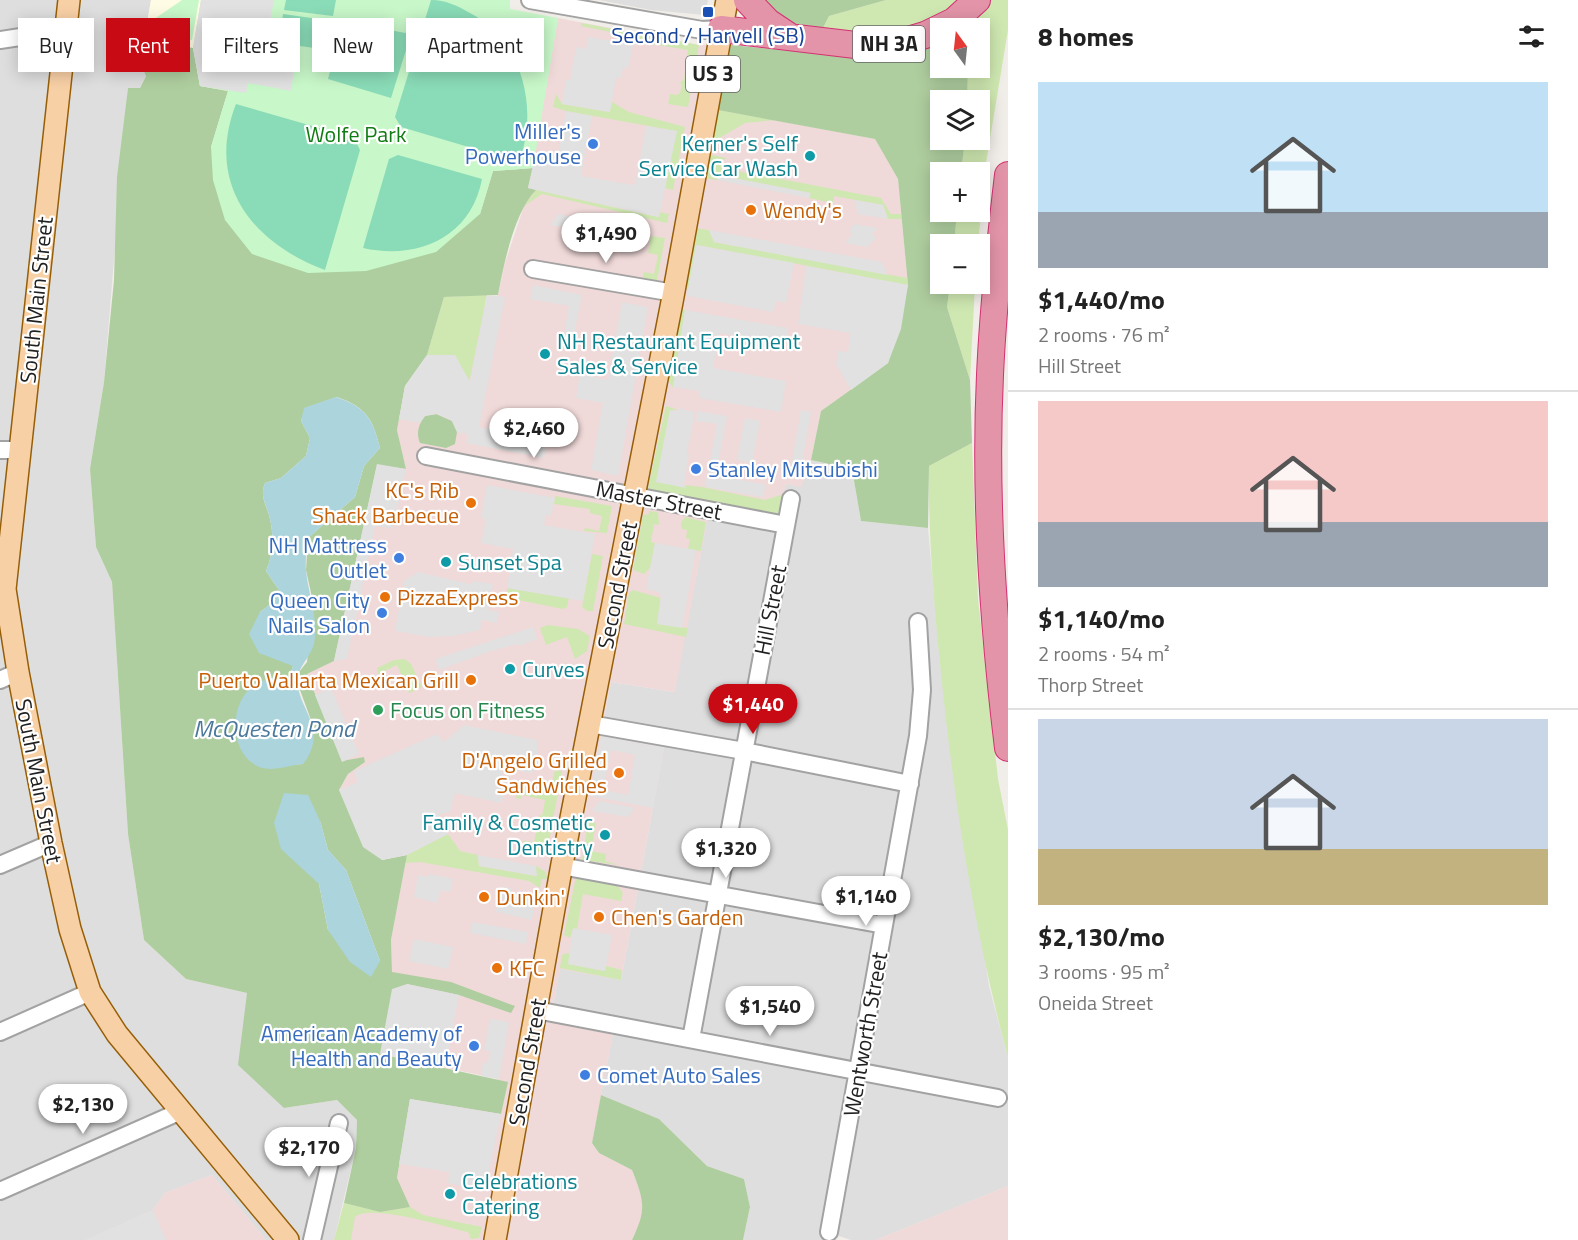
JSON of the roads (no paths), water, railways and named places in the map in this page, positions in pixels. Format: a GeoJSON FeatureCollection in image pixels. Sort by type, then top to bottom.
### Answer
{"type":"FeatureCollection","features":[{"type":"Feature","properties":{"kind":"highway","name":"NH 3A"},"geometry":{"type":"LineString","coordinates":[[747,0],[768,22],[789,36],[864,46],[895,44],[925,35],[954,21],[977,0]]}},
{"type":"Feature","properties":{"kind":"highway"},"geometry":{"type":"LineString","coordinates":[[722,29],[789,36]]}},
{"type":"Feature","properties":{"kind":"highway"},"geometry":{"type":"LineString","coordinates":[[1008,175],[995,286],[989,436],[995,617],[1008,748]]}},
{"type":"Feature","properties":{"kind":"main road","name":"South Main Street"},"geometry":{"type":"LineString","coordinates":[[67,18],[69,0]]}},
{"type":"Feature","properties":{"kind":"main road","name":"Second Street"},"geometry":{"type":"LineString","coordinates":[[495,1240],[561,866],[674,293],[727,0]]}},
{"type":"Feature","properties":{"kind":"main road","name":"South Main Street"},"geometry":{"type":"LineString","coordinates":[[60,72],[10,450],[2,590],[9,676],[70,929],[90,992],[117,1034],[288,1240]]}},
{"type":"Feature","properties":{"kind":"street"},"geometry":{"type":"LineString","coordinates":[[530,0],[702,30],[722,29]]}},
{"type":"Feature","properties":{"kind":"street"},"geometry":{"type":"LineString","coordinates":[[0,40],[18,37]]}},
{"type":"Feature","properties":{"kind":"street"},"geometry":{"type":"LineString","coordinates":[[533,268],[674,293]]}},
{"type":"Feature","properties":{"kind":"street","name":"Master Street"},"geometry":{"type":"LineString","coordinates":[[426,456],[786,525]]}},
{"type":"Feature","properties":{"kind":"street","name":"Hill Street"},"geometry":{"type":"LineString","coordinates":[[691,1040],[791,499]]}},
{"type":"Feature","properties":{"kind":"street","name":"Wentworth Street"},"geometry":{"type":"LineString","coordinates":[[829,1232],[922,706],[918,622]]}},
{"type":"Feature","properties":{"kind":"street"},"geometry":{"type":"LineString","coordinates":[[590,724],[744,751],[910,784]]}},
{"type":"Feature","properties":{"kind":"street"},"geometry":{"type":"LineString","coordinates":[[0,865],[51,843]]}},
{"type":"Feature","properties":{"kind":"street"},"geometry":{"type":"LineString","coordinates":[[561,866],[884,926]]}},
{"type":"Feature","properties":{"kind":"street"},"geometry":{"type":"LineString","coordinates":[[0,1032],[90,992]]}},
{"type":"Feature","properties":{"kind":"street"},"geometry":{"type":"LineString","coordinates":[[536,1010],[998,1098]]}},
{"type":"Feature","properties":{"kind":"street"},"geometry":{"type":"LineString","coordinates":[[0,1191],[181,1111]]}},
{"type":"Feature","properties":{"kind":"street"},"geometry":{"type":"LineString","coordinates":[[312,1240],[339,1123]]}},
{"type":"Feature","properties":{"kind":"water","name":"McQuesten Pond"},"geometry":{"type":"Polygon","coordinates":[[[336,397],[355,405],[367,415],[380,448],[364,466],[355,497],[308,538],[306,570],[315,635],[313,648],[299,672],[298,683],[314,738],[311,750],[303,764],[270,769],[255,765],[244,755],[238,741],[236,726],[237,710],[244,696],[255,685],[270,679],[289,679],[293,666],[259,653],[249,634],[260,612],[275,601],[279,590],[266,571],[272,550],[272,529],[263,492],[265,483],[281,478],[306,456],[310,438],[301,421],[304,408],[336,397]]]}},
{"type":"Feature","properties":{"kind":"water"},"geometry":{"type":"Polygon","coordinates":[[[284,793],[308,795],[320,821],[328,850],[346,870],[380,961],[371,977],[350,962],[328,930],[319,884],[281,849],[274,823],[284,793]]]}},
{"type":"Feature","properties":{"kind":"place","name":"Second / Harvell (SB)"},"geometry":{"type":"Point","coordinates":[708,12]}},
{"type":"Feature","properties":{"kind":"place","name":"Miller's Powerhouse"},"geometry":{"type":"Point","coordinates":[593,144]}},
{"type":"Feature","properties":{"kind":"place","name":"Kerner's Self Service Car Wash"},"geometry":{"type":"Point","coordinates":[810,156]}},
{"type":"Feature","properties":{"kind":"place","name":"Wendy's"},"geometry":{"type":"Point","coordinates":[751,210]}},
{"type":"Feature","properties":{"kind":"place","name":"NH Restaurant Equipment Sales & Service"},"geometry":{"type":"Point","coordinates":[545,354]}},
{"type":"Feature","properties":{"kind":"place","name":"Stanley Mitsubishi"},"geometry":{"type":"Point","coordinates":[696,469]}},
{"type":"Feature","properties":{"kind":"place","name":"KC's Rib Shack Barbecue"},"geometry":{"type":"Point","coordinates":[471,503]}},
{"type":"Feature","properties":{"kind":"place","name":"NH Mattress Outlet"},"geometry":{"type":"Point","coordinates":[399,558]}},
{"type":"Feature","properties":{"kind":"place","name":"Sunset Spa"},"geometry":{"type":"Point","coordinates":[446,562]}},
{"type":"Feature","properties":{"kind":"place","name":"PizzaExpress"},"geometry":{"type":"Point","coordinates":[385,597]}},
{"type":"Feature","properties":{"kind":"place","name":"Queen City Nails Salon"},"geometry":{"type":"Point","coordinates":[382,613]}},
{"type":"Feature","properties":{"kind":"place","name":"Curves"},"geometry":{"type":"Point","coordinates":[510,669]}},
{"type":"Feature","properties":{"kind":"place","name":"Puerto Vallarta Mexican Grill"},"geometry":{"type":"Point","coordinates":[471,680]}},
{"type":"Feature","properties":{"kind":"place","name":"Focus on Fitness"},"geometry":{"type":"Point","coordinates":[378,710]}},
{"type":"Feature","properties":{"kind":"place","name":"D'Angelo Grilled Sandwiches"},"geometry":{"type":"Point","coordinates":[619,773]}},
{"type":"Feature","properties":{"kind":"place","name":"Family & Cosmetic Dentistry"},"geometry":{"type":"Point","coordinates":[605,835]}},
{"type":"Feature","properties":{"kind":"place","name":"Dunkin'"},"geometry":{"type":"Point","coordinates":[484,897]}},
{"type":"Feature","properties":{"kind":"place","name":"Chen's Garden"},"geometry":{"type":"Point","coordinates":[599,917]}},
{"type":"Feature","properties":{"kind":"place","name":"KFC"},"geometry":{"type":"Point","coordinates":[497,968]}},
{"type":"Feature","properties":{"kind":"place","name":"American Academy of Health and Beauty"},"geometry":{"type":"Point","coordinates":[474,1046]}},
{"type":"Feature","properties":{"kind":"place","name":"Comet Auto Sales"},"geometry":{"type":"Point","coordinates":[585,1075]}},
{"type":"Feature","properties":{"kind":"place","name":"Celebrations Catering"},"geometry":{"type":"Point","coordinates":[450,1194]}},
{"type":"Feature","properties":{"kind":"park label","name":"Wolfe Park"},"geometry":{"type":"Point","coordinates":[356,134]}}]}
